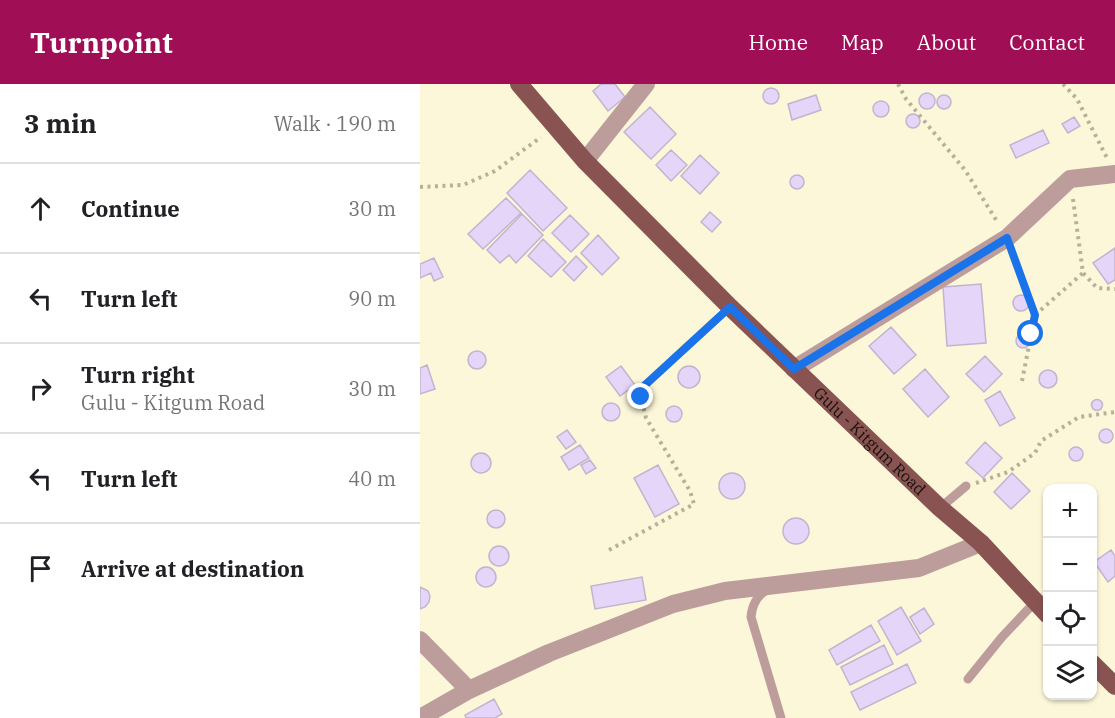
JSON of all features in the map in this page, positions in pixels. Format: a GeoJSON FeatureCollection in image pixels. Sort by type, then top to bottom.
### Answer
{"type":"FeatureCollection","features":[{"type":"Feature","properties":{"kind":"main road","name":"Gulu - Kitgum Road"},"geometry":{"type":"LineString","coordinates":[[519,84],[585,161],[730,307],[940,508],[981,543],[1043,611]]}},
{"type":"Feature","properties":{"kind":"main road"},"geometry":{"type":"LineString","coordinates":[[1097,668],[1115,686]]}},
{"type":"Feature","properties":{"kind":"street"},"geometry":{"type":"LineString","coordinates":[[585,161],[646,84]]}},
{"type":"Feature","properties":{"kind":"street"},"geometry":{"type":"LineString","coordinates":[[794,369],[1007,238],[1070,179],[1115,174]]}},
{"type":"Feature","properties":{"kind":"street"},"geometry":{"type":"LineString","coordinates":[[420,718],[469,690],[549,653],[672,604],[725,591],[920,568],[981,543]]}},
{"type":"Feature","properties":{"kind":"street"},"geometry":{"type":"LineString","coordinates":[[420,640],[469,690]]}},
{"type":"Feature","properties":{"kind":"lane"},"geometry":{"type":"LineString","coordinates":[[940,508],[966,486]]}},
{"type":"Feature","properties":{"kind":"lane"},"geometry":{"type":"LineString","coordinates":[[778,584],[760,593],[752,609],[751,617],[781,718]]}},
{"type":"Feature","properties":{"kind":"lane"},"geometry":{"type":"LineString","coordinates":[[968,679],[1002,637],[1035,602]]}},
{"type":"Feature","properties":{"kind":"path"},"geometry":{"type":"LineString","coordinates":[[898,84],[906,99],[965,170],[1007,238],[1035,315],[1022,381]]}},
{"type":"Feature","properties":{"kind":"path"},"geometry":{"type":"LineString","coordinates":[[1063,84],[1077,99],[1115,174]]}},
{"type":"Feature","properties":{"kind":"path"},"geometry":{"type":"LineString","coordinates":[[420,187],[463,185],[495,171],[556,126]]}},
{"type":"Feature","properties":{"kind":"path"},"geometry":{"type":"LineString","coordinates":[[1070,179],[1083,273],[1097,288],[1115,289]]}},
{"type":"Feature","properties":{"kind":"path"},"geometry":{"type":"LineString","coordinates":[[1035,315],[1083,273]]}},
{"type":"Feature","properties":{"kind":"path"},"geometry":{"type":"LineString","coordinates":[[609,550],[694,504],[690,491],[646,418],[641,397],[644,386],[730,307]]}},
{"type":"Feature","properties":{"kind":"path"},"geometry":{"type":"LineString","coordinates":[[966,486],[1008,472],[1035,453],[1041,441],[1079,417],[1115,412]]}},
{"type":"Feature","properties":{"kind":"building"},"geometry":{"type":"Polygon","coordinates":[[[601,84],[615,84],[625,97],[608,111],[593,91],[601,84]]]}},
{"type":"Feature","properties":{"kind":"building"},"geometry":{"type":"Polygon","coordinates":[[[771,88],[779,96],[771,104],[763,96],[771,88]]]}},
{"type":"Feature","properties":{"kind":"building"},"geometry":{"type":"Polygon","coordinates":[[[927,93],[933,95],[935,101],[933,107],[927,109],[921,107],[919,101],[921,95],[927,93]]]}},
{"type":"Feature","properties":{"kind":"building"},"geometry":{"type":"Polygon","coordinates":[[[816,95],[821,110],[792,120],[788,104],[816,95]]]}},
{"type":"Feature","properties":{"kind":"building"},"geometry":{"type":"Polygon","coordinates":[[[944,95],[949,97],[951,102],[949,107],[944,109],[939,107],[937,102],[939,97],[944,95]]]}},
{"type":"Feature","properties":{"kind":"building"},"geometry":{"type":"Polygon","coordinates":[[[881,101],[889,109],[881,117],[873,109],[881,101]]]}},
{"type":"Feature","properties":{"kind":"building"},"geometry":{"type":"Polygon","coordinates":[[[650,107],[676,134],[651,159],[624,132],[650,107]]]}},
{"type":"Feature","properties":{"kind":"building"},"geometry":{"type":"Polygon","coordinates":[[[913,114],[918,116],[920,121],[918,126],[913,128],[908,126],[906,121],[908,116],[913,114]]]}},
{"type":"Feature","properties":{"kind":"building"},"geometry":{"type":"Polygon","coordinates":[[[1074,117],[1080,126],[1068,133],[1062,124],[1074,117]]]}},
{"type":"Feature","properties":{"kind":"building"},"geometry":{"type":"Polygon","coordinates":[[[1043,130],[1049,143],[1016,158],[1010,145],[1043,130]]]}},
{"type":"Feature","properties":{"kind":"building"},"geometry":{"type":"Polygon","coordinates":[[[671,150],[687,165],[671,181],[656,165],[671,150]]]}},
{"type":"Feature","properties":{"kind":"building"},"geometry":{"type":"Polygon","coordinates":[[[700,155],[719,173],[700,194],[681,176],[700,155]]]}},
{"type":"Feature","properties":{"kind":"building"},"geometry":{"type":"Polygon","coordinates":[[[530,170],[567,208],[543,231],[507,193],[530,170]]]}},
{"type":"Feature","properties":{"kind":"building"},"geometry":{"type":"Polygon","coordinates":[[[797,175],[802,177],[804,182],[802,187],[797,189],[792,187],[790,182],[792,177],[797,175]]]}},
{"type":"Feature","properties":{"kind":"building"},"geometry":{"type":"Polygon","coordinates":[[[506,198],[521,213],[483,249],[468,234],[506,198]]]}},
{"type":"Feature","properties":{"kind":"building"},"geometry":{"type":"Polygon","coordinates":[[[710,212],[721,222],[712,232],[701,222],[710,212]]]}},
{"type":"Feature","properties":{"kind":"building"},"geometry":{"type":"Polygon","coordinates":[[[522,214],[543,235],[516,263],[509,255],[500,263],[487,250],[522,214]]]}},
{"type":"Feature","properties":{"kind":"building"},"geometry":{"type":"Polygon","coordinates":[[[570,215],[589,234],[571,252],[552,233],[570,215]]]}},
{"type":"Feature","properties":{"kind":"building"},"geometry":{"type":"Polygon","coordinates":[[[598,235],[619,258],[602,275],[581,253],[598,235]]]}},
{"type":"Feature","properties":{"kind":"building"},"geometry":{"type":"Polygon","coordinates":[[[543,239],[566,262],[551,277],[528,256],[543,239]]]}},
{"type":"Feature","properties":{"kind":"building"},"geometry":{"type":"Polygon","coordinates":[[[1115,248],[1115,280],[1108,284],[1093,263],[1115,248]]]}},
{"type":"Feature","properties":{"kind":"building"},"geometry":{"type":"Polygon","coordinates":[[[576,256],[587,267],[574,281],[563,270],[576,256]]]}},
{"type":"Feature","properties":{"kind":"building"},"geometry":{"type":"Polygon","coordinates":[[[434,258],[443,277],[434,281],[431,273],[420,278],[420,264],[434,258]]]}},
{"type":"Feature","properties":{"kind":"building"},"geometry":{"type":"Polygon","coordinates":[[[981,284],[986,343],[947,346],[943,287],[981,284]]]}},
{"type":"Feature","properties":{"kind":"building"},"geometry":{"type":"Polygon","coordinates":[[[1018,295],[1024,295],[1029,303],[1027,309],[1018,311],[1013,306],[1013,300],[1018,295]]]}},
{"type":"Feature","properties":{"kind":"building"},"geometry":{"type":"Polygon","coordinates":[[[891,327],[916,355],[894,374],[869,346],[891,327]]]}},
{"type":"Feature","properties":{"kind":"building"},"geometry":{"type":"Polygon","coordinates":[[[1023,334],[1028,336],[1030,341],[1028,346],[1023,348],[1018,346],[1016,341],[1018,336],[1023,334]]]}},
{"type":"Feature","properties":{"kind":"building"},"geometry":{"type":"Polygon","coordinates":[[[477,351],[483,354],[486,360],[483,366],[477,369],[471,366],[468,360],[471,354],[477,351]]]}},
{"type":"Feature","properties":{"kind":"building"},"geometry":{"type":"Polygon","coordinates":[[[985,356],[1002,374],[984,392],[966,374],[985,356]]]}},
{"type":"Feature","properties":{"kind":"building"},"geometry":{"type":"Polygon","coordinates":[[[427,365],[435,389],[420,394],[420,368],[427,365]]]}},
{"type":"Feature","properties":{"kind":"building"},"geometry":{"type":"Polygon","coordinates":[[[621,366],[635,385],[620,396],[606,377],[621,366]]]}},
{"type":"Feature","properties":{"kind":"building"},"geometry":{"type":"Polygon","coordinates":[[[689,366],[697,369],[700,377],[697,385],[689,388],[681,385],[678,377],[681,369],[689,366]]]}},
{"type":"Feature","properties":{"kind":"building"},"geometry":{"type":"Polygon","coordinates":[[[925,369],[949,397],[928,417],[903,389],[925,369]]]}},
{"type":"Feature","properties":{"kind":"building"},"geometry":{"type":"Polygon","coordinates":[[[1048,370],[1054,373],[1057,379],[1054,385],[1048,388],[1042,385],[1039,379],[1042,373],[1048,370]]]}},
{"type":"Feature","properties":{"kind":"building"},"geometry":{"type":"Polygon","coordinates":[[[1000,391],[1015,418],[1000,426],[985,400],[1000,391]]]}},
{"type":"Feature","properties":{"kind":"building"},"geometry":{"type":"Polygon","coordinates":[[[1097,400],[1101,401],[1101,409],[1097,410],[1093,409],[1092,405],[1093,401],[1097,400]]]}},
{"type":"Feature","properties":{"kind":"building"},"geometry":{"type":"Polygon","coordinates":[[[611,403],[617,406],[620,412],[617,418],[611,421],[605,418],[602,412],[605,406],[611,403]]]}},
{"type":"Feature","properties":{"kind":"building"},"geometry":{"type":"Polygon","coordinates":[[[674,406],[682,414],[674,422],[666,414],[674,406]]]}},
{"type":"Feature","properties":{"kind":"building"},"geometry":{"type":"Polygon","coordinates":[[[1106,429],[1111,431],[1113,436],[1111,441],[1106,443],[1101,441],[1099,436],[1101,431],[1106,429]]]}},
{"type":"Feature","properties":{"kind":"building"},"geometry":{"type":"Polygon","coordinates":[[[567,430],[576,442],[566,449],[557,437],[567,430]]]}},
{"type":"Feature","properties":{"kind":"building"},"geometry":{"type":"Polygon","coordinates":[[[985,442],[1002,458],[983,478],[966,463],[985,442]]]}},
{"type":"Feature","properties":{"kind":"building"},"geometry":{"type":"Polygon","coordinates":[[[580,445],[589,458],[569,470],[561,457],[580,445]]]}},
{"type":"Feature","properties":{"kind":"building"},"geometry":{"type":"Polygon","coordinates":[[[1076,447],[1081,449],[1083,454],[1081,459],[1076,461],[1071,459],[1069,454],[1071,449],[1076,447]]]}},
{"type":"Feature","properties":{"kind":"building"},"geometry":{"type":"Polygon","coordinates":[[[481,453],[488,456],[491,463],[488,470],[481,473],[474,470],[471,463],[474,456],[481,453]]]}},
{"type":"Feature","properties":{"kind":"building"},"geometry":{"type":"Polygon","coordinates":[[[590,460],[596,468],[586,474],[581,465],[590,460]]]}},
{"type":"Feature","properties":{"kind":"building"},"geometry":{"type":"Polygon","coordinates":[[[658,465],[679,504],[655,517],[634,478],[658,465]]]}},
{"type":"Feature","properties":{"kind":"building"},"geometry":{"type":"Polygon","coordinates":[[[732,473],[741,477],[745,486],[741,495],[732,499],[723,495],[719,486],[723,477],[732,473]]]}},
{"type":"Feature","properties":{"kind":"building"},"geometry":{"type":"Polygon","coordinates":[[[1012,473],[1030,491],[1011,509],[994,492],[1012,473]]]}},
{"type":"Feature","properties":{"kind":"building"},"geometry":{"type":"Polygon","coordinates":[[[496,510],[504,515],[505,519],[500,527],[496,528],[488,523],[487,519],[492,511],[496,510]]]}},
{"type":"Feature","properties":{"kind":"building"},"geometry":{"type":"Polygon","coordinates":[[[796,518],[805,522],[809,531],[805,540],[796,544],[787,540],[783,531],[787,522],[796,518]]]}},
{"type":"Feature","properties":{"kind":"building"},"geometry":{"type":"Polygon","coordinates":[[[495,546],[503,546],[509,552],[509,560],[503,566],[495,566],[489,560],[489,552],[495,546]]]}},
{"type":"Feature","properties":{"kind":"building"},"geometry":{"type":"Polygon","coordinates":[[[1111,550],[1115,556],[1115,576],[1108,582],[1097,566],[1097,560],[1111,550]]]}},
{"type":"Feature","properties":{"kind":"building"},"geometry":{"type":"Polygon","coordinates":[[[486,567],[493,570],[496,577],[493,584],[486,587],[479,584],[476,577],[479,570],[486,567]]]}},
{"type":"Feature","properties":{"kind":"building"},"geometry":{"type":"Polygon","coordinates":[[[642,577],[646,600],[595,609],[591,586],[642,577]]]}},
{"type":"Feature","properties":{"kind":"building"},"geometry":{"type":"Polygon","coordinates":[[[420,587],[428,591],[430,596],[429,602],[420,609],[420,587]]]}},
{"type":"Feature","properties":{"kind":"building"},"geometry":{"type":"Polygon","coordinates":[[[901,607],[921,641],[897,655],[878,621],[901,607]]]}},
{"type":"Feature","properties":{"kind":"building"},"geometry":{"type":"Polygon","coordinates":[[[924,608],[934,624],[920,634],[910,617],[924,608]]]}},
{"type":"Feature","properties":{"kind":"building"},"geometry":{"type":"Polygon","coordinates":[[[871,625],[880,641],[837,665],[829,650],[871,625]]]}},
{"type":"Feature","properties":{"kind":"building"},"geometry":{"type":"Polygon","coordinates":[[[884,645],[893,664],[850,685],[841,667],[884,645]]]}},
{"type":"Feature","properties":{"kind":"building"},"geometry":{"type":"Polygon","coordinates":[[[907,664],[916,683],[860,710],[851,692],[907,664]]]}},
{"type":"Feature","properties":{"kind":"building"},"geometry":{"type":"Polygon","coordinates":[[[494,699],[502,714],[495,718],[466,718],[465,715],[494,699]]]}},
{"type":"Feature","properties":{"kind":"route"},"geometry":{"type":"LineString","coordinates":[[641,397],[644,386],[730,307],[794,369],[1007,238],[1035,315],[1031,334]]}}]}
